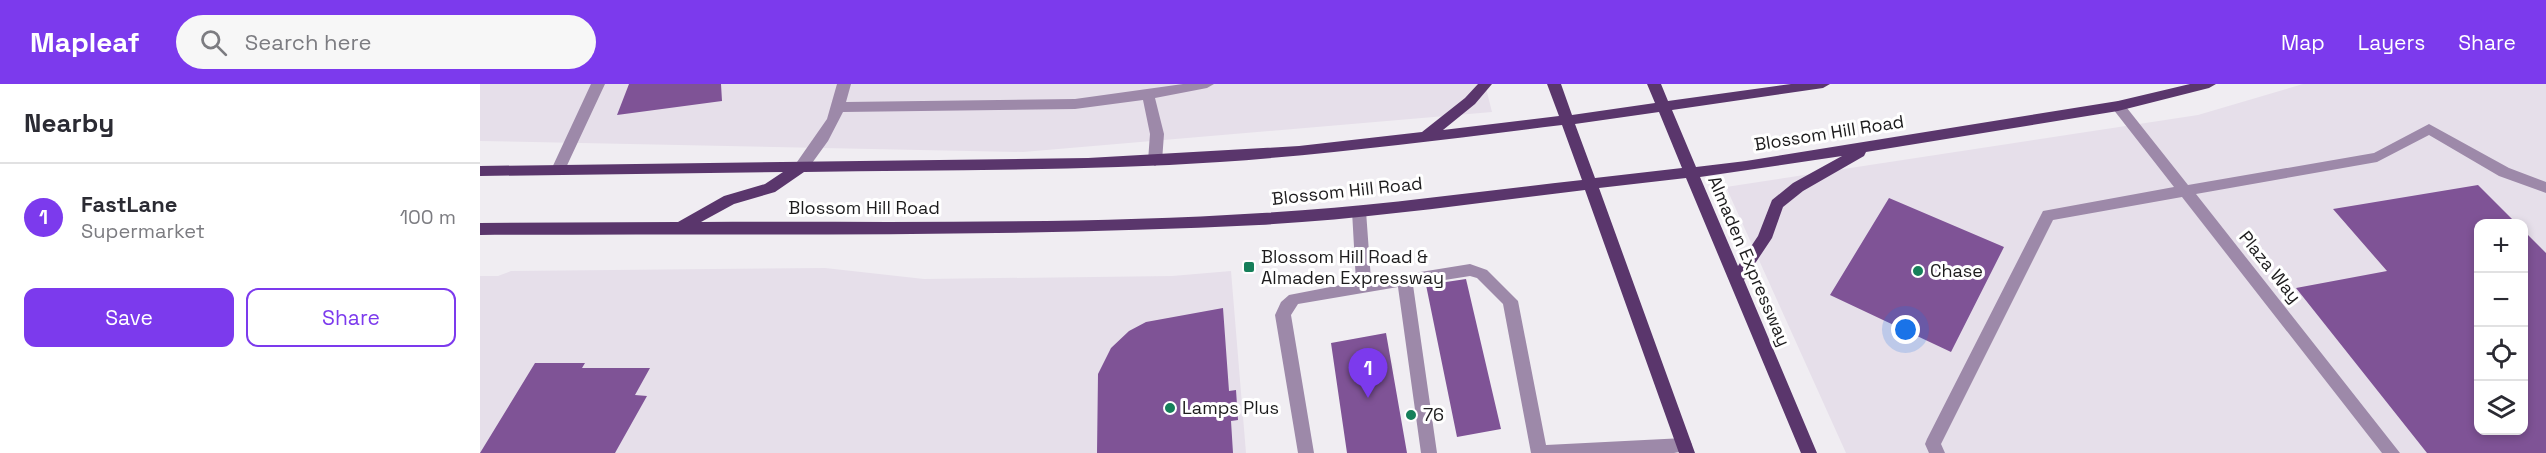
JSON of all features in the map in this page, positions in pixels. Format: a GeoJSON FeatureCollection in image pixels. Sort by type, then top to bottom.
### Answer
{"type":"FeatureCollection","features":[{"type":"Feature","properties":{"kind":"main road"},"geometry":{"type":"LineString","coordinates":[[1426,136],[1470,101],[1485,84]]}},
{"type":"Feature","properties":{"kind":"main road"},"geometry":{"type":"LineString","coordinates":[[1554,84],[1685,449]]}},
{"type":"Feature","properties":{"kind":"main road","name":"Almaden Expressway"},"geometry":{"type":"LineString","coordinates":[[1654,84],[1809,453]]}},
{"type":"Feature","properties":{"kind":"main road"},"geometry":{"type":"LineString","coordinates":[[480,171],[1155,161],[1299,151],[1568,120],[1822,84]]}},
{"type":"Feature","properties":{"kind":"main road","name":"Blossom Hill Road"},"geometry":{"type":"LineString","coordinates":[[480,229],[1102,226],[1262,219],[1359,211],[1691,173],[1868,147],[2118,106],[2209,84]]}},
{"type":"Feature","properties":{"kind":"main road"},"geometry":{"type":"LineString","coordinates":[[1736,280],[1765,238],[1777,204],[1797,188],[1868,147]]}},
{"type":"Feature","properties":{"kind":"main road"},"geometry":{"type":"LineString","coordinates":[[681,227],[729,200],[770,188],[801,166]]}},
{"type":"Feature","properties":{"kind":"lane"},"geometry":{"type":"LineString","coordinates":[[558,170],[598,84]]}},
{"type":"Feature","properties":{"kind":"lane"},"geometry":{"type":"LineString","coordinates":[[801,166],[828,133],[840,107],[844,84]]}},
{"type":"Feature","properties":{"kind":"lane"},"geometry":{"type":"LineString","coordinates":[[840,107],[1075,104],[1148,95],[1207,84]]}},
{"type":"Feature","properties":{"kind":"lane"},"geometry":{"type":"LineString","coordinates":[[1148,95],[1157,134],[1155,161]]}},
{"type":"Feature","properties":{"kind":"lane","name":"Plaza Way"},"geometry":{"type":"LineString","coordinates":[[2118,106],[2182,190],[2392,453]]}},
{"type":"Feature","properties":{"kind":"lane"},"geometry":{"type":"LineString","coordinates":[[1937,453],[1933,444],[2048,215],[2377,157],[2429,129],[2504,172],[2546,188]]}},
{"type":"Feature","properties":{"kind":"lane"},"geometry":{"type":"LineString","coordinates":[[1359,211],[1364,287]]}},
{"type":"Feature","properties":{"kind":"lane"},"geometry":{"type":"LineString","coordinates":[[1306,453],[1283,315],[1286,306],[1294,299],[1470,270],[1482,274],[1510,301],[1540,453],[1685,449]]}},
{"type":"Feature","properties":{"kind":"lane"},"geometry":{"type":"LineString","coordinates":[[1404,280],[1429,453]]}},
{"type":"Feature","properties":{"kind":"shaded area"},"geometry":{"type":"Polygon","coordinates":[[[480,84],[1485,84],[1492,112],[1023,152],[480,141],[480,84]]]}},
{"type":"Feature","properties":{"kind":"shaded area"},"geometry":{"type":"Polygon","coordinates":[[[2303,84],[2546,84],[2546,453],[1846,453],[1726,187],[2198,115],[2303,84]]]}},
{"type":"Feature","properties":{"kind":"shaded area"},"geometry":{"type":"Polygon","coordinates":[[[825,268],[924,279],[1172,276],[1231,271],[1246,453],[480,453],[480,276],[498,276],[511,271],[825,268]]]}},
{"type":"Feature","properties":{"kind":"building"},"geometry":{"type":"Polygon","coordinates":[[[629,84],[721,84],[722,101],[617,115],[629,84]]]}},
{"type":"Feature","properties":{"kind":"building"},"geometry":{"type":"Polygon","coordinates":[[[2478,185],[2512,219],[2474,219],[2474,435],[2528,435],[2528,235],[2546,253],[2546,453],[2427,453],[2296,288],[2387,271],[2333,209],[2478,185]]]}},
{"type":"Feature","properties":{"kind":"building","name":"Chase"},"geometry":{"type":"Polygon","coordinates":[[[1889,198],[2004,247],[1951,352],[1830,295],[1889,198]]]}},
{"type":"Feature","properties":{"kind":"building"},"geometry":{"type":"Polygon","coordinates":[[[1466,279],[1501,429],[1457,437],[1426,285],[1466,279]]]}},
{"type":"Feature","properties":{"kind":"building"},"geometry":{"type":"Polygon","coordinates":[[[1223,308],[1229,391],[1236,390],[1238,420],[1231,421],[1233,453],[1097,453],[1098,374],[1111,348],[1129,331],[1146,322],[1223,308]]]}},
{"type":"Feature","properties":{"kind":"building"},"geometry":{"type":"Polygon","coordinates":[[[1386,333],[1407,453],[1347,453],[1331,343],[1386,333]]]}},
{"type":"Feature","properties":{"kind":"building"},"geometry":{"type":"Polygon","coordinates":[[[535,363],[585,363],[582,368],[650,368],[635,395],[647,396],[615,453],[480,453],[535,363]]]}},
{"type":"Feature","properties":{"kind":"place","name":"Blossom Hill Road & Almaden Expressway"},"geometry":{"type":"Point","coordinates":[1249,267]}},
{"type":"Feature","properties":{"kind":"place","name":"Chase"},"geometry":{"type":"Point","coordinates":[1918,271]}},
{"type":"Feature","properties":{"kind":"place","name":"FastLane"},"geometry":{"type":"Point","coordinates":[1368,398]}},
{"type":"Feature","properties":{"kind":"place","name":"Lamps Plus"},"geometry":{"type":"Point","coordinates":[1170,408]}},
{"type":"Feature","properties":{"kind":"place","name":"76"},"geometry":{"type":"Point","coordinates":[1411,415]}}]}
